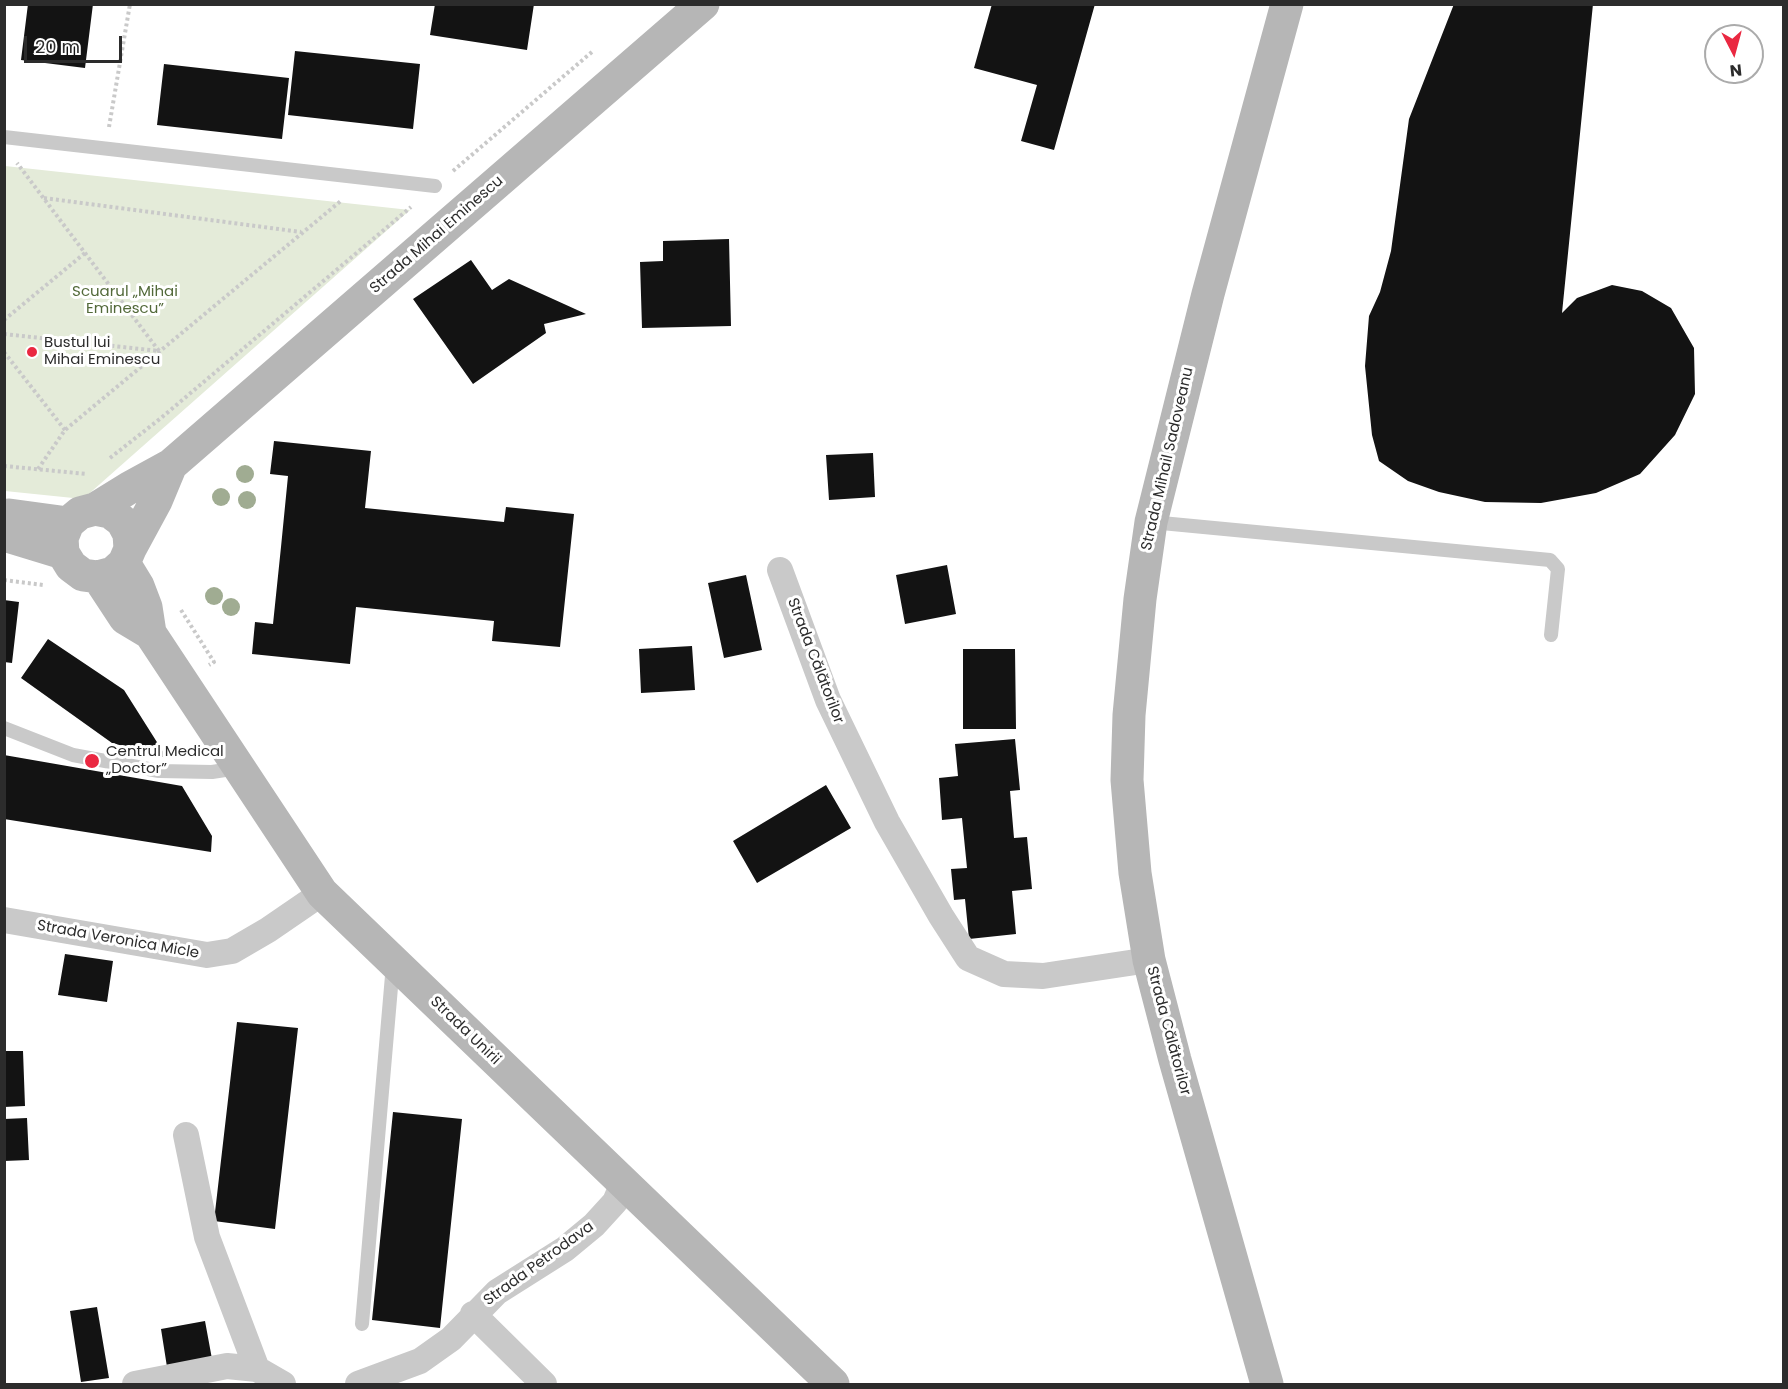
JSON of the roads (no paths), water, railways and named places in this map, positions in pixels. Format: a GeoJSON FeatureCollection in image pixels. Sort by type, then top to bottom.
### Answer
{"type":"FeatureCollection","features":[{"type":"Feature","properties":{"kind":"street","name":"Strada Mihai Eminescu"},"geometry":{"type":"LineString","coordinates":[[76,529],[129,488],[171,465],[703,4]]}},
{"type":"Feature","properties":{"kind":"street","name":"Strada Mihail Sadoveanu"},"geometry":{"type":"LineString","coordinates":[[1149,960],[1136,873],[1127,780],[1130,704],[1140,599],[1151,522],[1208,294],[1287,4]]}},
{"type":"Feature","properties":{"kind":"street","name":"Strada Mihai Eminescu"},"geometry":{"type":"LineString","coordinates":[[117,563],[156,501],[171,465]]}},
{"type":"Feature","properties":{"kind":"street"},"geometry":{"type":"LineString","coordinates":[[4,535],[76,529],[110,512],[122,521],[129,534],[117,563],[83,575],[71,566],[76,529]]}},
{"type":"Feature","properties":{"kind":"street"},"geometry":{"type":"LineString","coordinates":[[4,516],[9,515],[76,529]]}},
{"type":"Feature","properties":{"kind":"street","name":"Strada Unirii"},"geometry":{"type":"LineString","coordinates":[[117,563],[138,586],[146,607],[150,633],[322,893],[833,1384]]}},
{"type":"Feature","properties":{"kind":"street","name":"Strada Călătorilor"},"geometry":{"type":"LineString","coordinates":[[780,570],[828,700],[887,822],[968,958],[1004,975],[1043,976],[1149,960],[1267,1384]]}},
{"type":"Feature","properties":{"kind":"street","name":"Strada Veronica Micle"},"geometry":{"type":"LineString","coordinates":[[4,920],[207,955],[232,951],[268,930],[322,893]]}},
{"type":"Feature","properties":{"kind":"street"},"geometry":{"type":"LineString","coordinates":[[186,1135],[207,1237],[258,1369]]}},
{"type":"Feature","properties":{"kind":"street","name":"Strada Petrodava"},"geometry":{"type":"LineString","coordinates":[[358,1384],[420,1361],[451,1339],[497,1292],[565,1249],[594,1225],[615,1202],[623,1183]]}},
{"type":"Feature","properties":{"kind":"street","name":"Strada Petrodava"},"geometry":{"type":"LineString","coordinates":[[473,1314],[544,1384]]}},
{"type":"Feature","properties":{"kind":"street"},"geometry":{"type":"LineString","coordinates":[[135,1384],[227,1366],[258,1369],[283,1384]]}},
{"type":"Feature","properties":{"kind":"lane"},"geometry":{"type":"LineString","coordinates":[[4,137],[435,186]]}},
{"type":"Feature","properties":{"kind":"lane"},"geometry":{"type":"LineString","coordinates":[[1151,522],[1550,560],[1558,569],[1551,635]]}},
{"type":"Feature","properties":{"kind":"lane"},"geometry":{"type":"LineString","coordinates":[[4,728],[73,755],[159,771],[212,772],[238,768]]}},
{"type":"Feature","properties":{"kind":"lane"},"geometry":{"type":"LineString","coordinates":[[362,1324],[393,962]]}},
{"type":"Feature","properties":{"kind":"place","name":"Bustul lui Mihai Eminescu"},"geometry":{"type":"Point","coordinates":[32,352]}},
{"type":"Feature","properties":{"kind":"place","name":"Centrul Medical „Doctor”"},"geometry":{"type":"Point","coordinates":[92,761]}},
{"type":"Feature","properties":{"kind":"park label","name":"Scuarul „Mihai Eminescu”"},"geometry":{"type":"Point","coordinates":[125,300]}}]}
